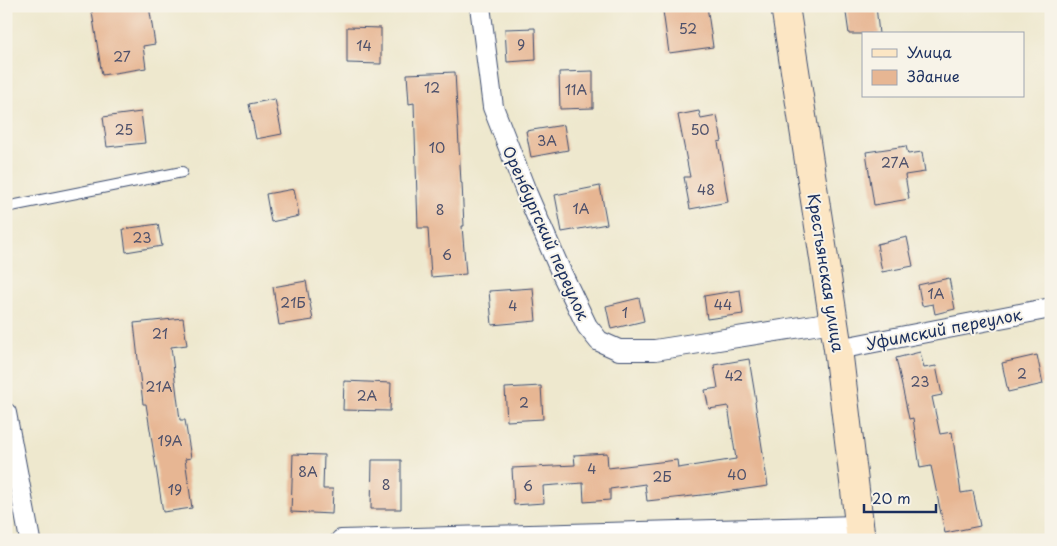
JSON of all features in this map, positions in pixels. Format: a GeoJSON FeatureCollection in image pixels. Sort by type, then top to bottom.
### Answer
{"type":"FeatureCollection","features":[{"type":"Feature","properties":{"kind":"street","name":"Оренбургский переулок"},"geometry":{"type":"LineString","coordinates":[[480,6],[493,107],[527,194],[561,272],[587,326],[599,341],[619,350],[655,350],[833,322]]}},
{"type":"Feature","properties":{"kind":"street","name":"Крестьянская улица"},"geometry":{"type":"LineString","coordinates":[[785,6],[838,349],[860,533]]}},
{"type":"Feature","properties":{"kind":"street","name":"Уфимский переулок"},"geometry":{"type":"LineString","coordinates":[[838,349],[1051,308]]}},
{"type":"Feature","properties":{"kind":"street"},"geometry":{"type":"LineString","coordinates":[[6,413],[30,540]]}},
{"type":"Feature","properties":{"kind":"street"},"geometry":{"type":"LineString","coordinates":[[341,540],[860,533]]}},
{"type":"Feature","properties":{"kind":"lane"},"geometry":{"type":"LineString","coordinates":[[6,207],[182,172]]}},
{"type":"Feature","properties":{"kind":"building"},"geometry":{"type":"Polygon","coordinates":[[[91,6],[149,6],[155,44],[143,46],[146,68],[102,75],[91,6]]]}},
{"type":"Feature","properties":{"kind":"building"},"geometry":{"type":"Polygon","coordinates":[[[707,6],[713,47],[669,53],[663,11],[707,6]]]}},
{"type":"Feature","properties":{"kind":"building"},"geometry":{"type":"Polygon","coordinates":[[[845,6],[876,6],[879,32],[849,34],[845,6]]]}},
{"type":"Feature","properties":{"kind":"building"},"geometry":{"type":"Polygon","coordinates":[[[347,27],[381,28],[381,64],[347,63],[347,27]]]}},
{"type":"Feature","properties":{"kind":"building"},"geometry":{"type":"Polygon","coordinates":[[[535,28],[536,60],[507,62],[505,29],[535,28]]]}},
{"type":"Feature","properties":{"kind":"building"},"geometry":{"type":"Polygon","coordinates":[[[593,71],[593,108],[560,109],[559,72],[593,71]]]}},
{"type":"Feature","properties":{"kind":"building"},"geometry":{"type":"Polygon","coordinates":[[[455,72],[466,274],[431,277],[428,228],[418,228],[414,103],[409,104],[407,74],[455,72]]]}},
{"type":"Feature","properties":{"kind":"building"},"geometry":{"type":"Polygon","coordinates":[[[275,99],[282,134],[256,139],[249,104],[275,99]]]}},
{"type":"Feature","properties":{"kind":"building"},"geometry":{"type":"Polygon","coordinates":[[[699,111],[701,119],[717,116],[722,141],[718,142],[728,202],[690,209],[684,177],[690,177],[678,115],[699,111]]]}},
{"type":"Feature","properties":{"kind":"building"},"geometry":{"type":"Polygon","coordinates":[[[141,112],[145,143],[107,147],[103,117],[141,112]]]}},
{"type":"Feature","properties":{"kind":"building"},"geometry":{"type":"Polygon","coordinates":[[[564,125],[568,150],[531,157],[526,131],[564,125]]]}},
{"type":"Feature","properties":{"kind":"building"},"geometry":{"type":"Polygon","coordinates":[[[906,146],[908,154],[922,152],[925,172],[905,175],[909,199],[874,205],[866,152],[906,146]]]}},
{"type":"Feature","properties":{"kind":"building"},"geometry":{"type":"Polygon","coordinates":[[[600,186],[607,224],[562,232],[555,195],[600,186]]]}},
{"type":"Feature","properties":{"kind":"building"},"geometry":{"type":"Polygon","coordinates":[[[294,189],[299,216],[271,222],[266,194],[294,189]]]}},
{"type":"Feature","properties":{"kind":"building"},"geometry":{"type":"Polygon","coordinates":[[[158,224],[162,246],[126,252],[123,229],[158,224]]]}},
{"type":"Feature","properties":{"kind":"building"},"geometry":{"type":"Polygon","coordinates":[[[907,237],[913,266],[882,272],[877,244],[907,237]]]}},
{"type":"Feature","properties":{"kind":"building"},"geometry":{"type":"Polygon","coordinates":[[[949,278],[955,309],[935,314],[933,304],[922,306],[918,285],[949,278]]]}},
{"type":"Feature","properties":{"kind":"building"},"geometry":{"type":"Polygon","coordinates":[[[306,281],[313,320],[279,325],[273,287],[306,281]]]}},
{"type":"Feature","properties":{"kind":"building"},"geometry":{"type":"Polygon","coordinates":[[[533,288],[536,321],[492,325],[489,291],[533,288]]]}},
{"type":"Feature","properties":{"kind":"building"},"geometry":{"type":"Polygon","coordinates":[[[740,290],[743,314],[707,319],[704,296],[740,290]]]}},
{"type":"Feature","properties":{"kind":"building"},"geometry":{"type":"Polygon","coordinates":[[[639,298],[644,321],[611,329],[606,306],[639,298]]]}},
{"type":"Feature","properties":{"kind":"building"},"geometry":{"type":"Polygon","coordinates":[[[183,318],[187,345],[171,347],[180,420],[185,420],[191,458],[185,459],[192,508],[163,512],[146,404],[143,404],[134,323],[183,318]]]}},
{"type":"Feature","properties":{"kind":"building"},"geometry":{"type":"Polygon","coordinates":[[[920,352],[924,368],[936,366],[942,395],[932,397],[940,434],[952,432],[961,493],[973,491],[980,526],[945,533],[931,466],[920,468],[913,418],[909,419],[896,358],[920,352]]]}},
{"type":"Feature","properties":{"kind":"building"},"geometry":{"type":"Polygon","coordinates":[[[1037,355],[1043,384],[1008,392],[1002,363],[1037,355]]]}},
{"type":"Feature","properties":{"kind":"building"},"geometry":{"type":"Polygon","coordinates":[[[749,359],[768,486],[647,501],[645,484],[610,489],[610,500],[584,502],[583,483],[543,486],[544,503],[514,505],[512,468],[575,465],[574,455],[607,453],[608,468],[677,460],[678,468],[736,459],[728,406],[709,409],[705,390],[718,388],[714,365],[749,359]]]}},
{"type":"Feature","properties":{"kind":"building"},"geometry":{"type":"Polygon","coordinates":[[[344,381],[391,383],[390,411],[343,410],[344,381]]]}},
{"type":"Feature","properties":{"kind":"building"},"geometry":{"type":"Polygon","coordinates":[[[541,386],[543,419],[507,421],[505,388],[541,386]]]}},
{"type":"Feature","properties":{"kind":"building"},"geometry":{"type":"Polygon","coordinates":[[[293,454],[324,455],[323,489],[333,489],[332,514],[291,512],[293,454]]]}},
{"type":"Feature","properties":{"kind":"building"},"geometry":{"type":"Polygon","coordinates":[[[372,460],[401,460],[401,509],[371,509],[372,460]]]}}]}
